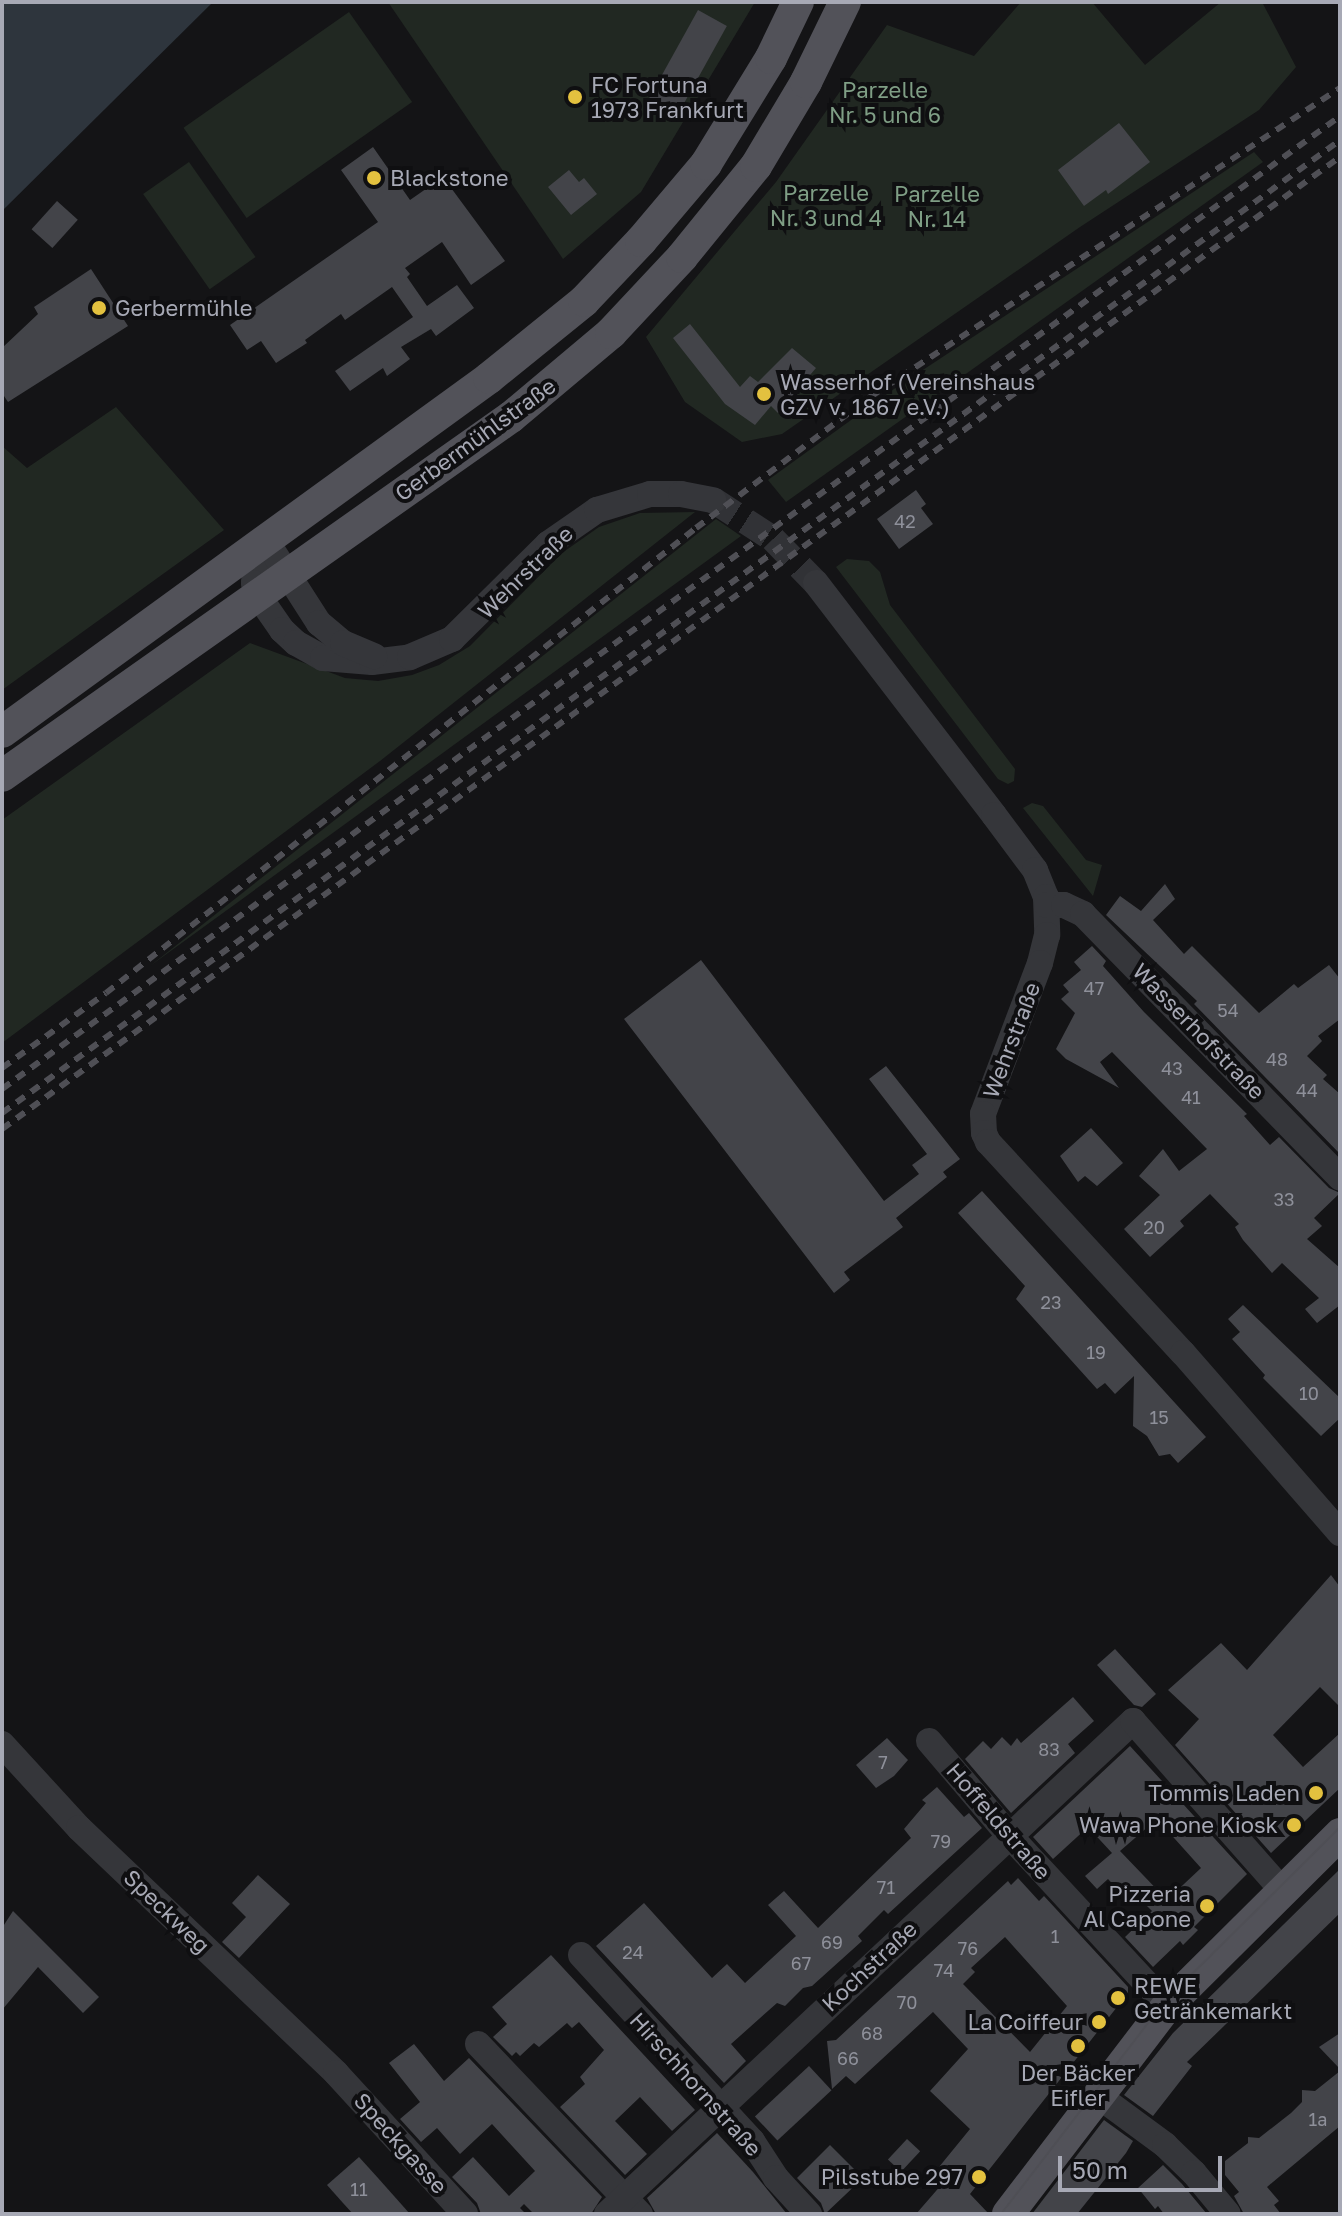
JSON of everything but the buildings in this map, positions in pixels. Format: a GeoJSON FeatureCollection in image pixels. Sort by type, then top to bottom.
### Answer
{"type":"FeatureCollection","features":[{"type":"Feature","properties":{"kind":"main road","name":"Gerbermühlstraße"},"geometry":{"type":"LineString","coordinates":[[2,732],[489,378],[584,301],[706,164],[771,58],[798,2]]}},
{"type":"Feature","properties":{"kind":"main road","name":"Gerbermühlstraße"},"geometry":{"type":"LineString","coordinates":[[2,776],[511,417],[611,333],[682,257],[756,166],[806,82],[845,2]]}},
{"type":"Feature","properties":{"kind":"main road"},"geometry":{"type":"LineString","coordinates":[[1008,2214],[1167,2006],[1340,1834]]}},
{"type":"Feature","properties":{"kind":"street","name":"Wehrstraße"},"geometry":{"type":"LineString","coordinates":[[257,594],[282,630],[308,651],[339,660],[389,660],[434,650],[452,639],[478,618],[548,544],[597,510],[650,494],[681,494],[713,500]]}},
{"type":"Feature","properties":{"kind":"street"},"geometry":{"type":"LineString","coordinates":[[265,539],[319,623],[334,637],[365,653],[389,660]]}},
{"type":"Feature","properties":{"kind":"street"},"geometry":{"type":"LineString","coordinates":[[257,594],[255,568],[265,539]]}},
{"type":"Feature","properties":{"kind":"street","name":"Wehrstraße"},"geometry":{"type":"LineString","coordinates":[[816,583],[1035,870],[1047,905],[1047,935],[1040,963],[983,1114],[984,1133],[993,1149],[1183,1353],[1340,1533]]}},
{"type":"Feature","properties":{"kind":"street","name":"Wasserhofstraße"},"geometry":{"type":"LineString","coordinates":[[1047,905],[1064,905],[1083,914],[1340,1177]]}},
{"type":"Feature","properties":{"kind":"street","name":"Kochstraße"},"geometry":{"type":"LineString","coordinates":[[624,2208],[720,2107],[1008,1834],[1133,1721],[1283,1891]]}},
{"type":"Feature","properties":{"kind":"street","name":"Hoffeldstraße"},"geometry":{"type":"LineString","coordinates":[[929,1741],[1008,1834],[1167,2006]]}},
{"type":"Feature","properties":{"kind":"street","name":"Speckweg"},"geometry":{"type":"LineString","coordinates":[[2,1744],[79,1828],[336,2073]]}},
{"type":"Feature","properties":{"kind":"street","name":"Hirschhornstraße"},"geometry":{"type":"LineString","coordinates":[[581,1955],[720,2107],[809,2214]]}},
{"type":"Feature","properties":{"kind":"street"},"geometry":{"type":"LineString","coordinates":[[478,2044],[624,2208]]}},
{"type":"Feature","properties":{"kind":"street","name":"Speckgasse"},"geometry":{"type":"LineString","coordinates":[[336,2073],[465,2214]]}},
{"type":"Feature","properties":{"kind":"street"},"geometry":{"type":"LineString","coordinates":[[1100,2097],[1165,2145],[1194,2173],[1228,2214]]}},
{"type":"Feature","properties":{"kind":"green space","name":"FC Fortuna 1973 Frankfurt"},"geometry":{"type":"Polygon","coordinates":[[[388,2],[755,2],[641,192],[563,259],[388,2]]]}},
{"type":"Feature","properties":{"kind":"green space"},"geometry":{"type":"Polygon","coordinates":[[[1021,2],[1092,2],[1145,65],[1221,2],[1262,2],[1296,67],[1259,110],[1080,227],[782,434],[742,442],[685,402],[646,337],[776,182],[887,25],[974,56],[1021,2]]]}},
{"type":"Feature","properties":{"kind":"green space"},"geometry":{"type":"Polygon","coordinates":[[[349,12],[412,102],[247,218],[184,128],[349,12]]]}},
{"type":"Feature","properties":{"kind":"green space"},"geometry":{"type":"Polygon","coordinates":[[[1254,152],[1263,162],[786,502],[768,480],[894,389],[1254,152]]]}},
{"type":"Feature","properties":{"kind":"green space"},"geometry":{"type":"Polygon","coordinates":[[[189,162],[256,257],[210,289],[143,194],[189,162]]]}},
{"type":"Feature","properties":{"kind":"green space"},"geometry":{"type":"Polygon","coordinates":[[[116,407],[224,530],[2,690],[2,446],[27,468],[116,407]]]}},
{"type":"Feature","properties":{"kind":"green space"},"geometry":{"type":"Polygon","coordinates":[[[695,512],[380,761],[2,1043],[2,820],[250,643],[345,678],[378,681],[412,675],[439,665],[470,646],[562,553],[599,527],[640,513],[695,512]]]}},
{"type":"Feature","properties":{"kind":"green space"},"geometry":{"type":"Polygon","coordinates":[[[716,519],[741,536],[150,966],[716,519]]]}},
{"type":"Feature","properties":{"kind":"green space"},"geometry":{"type":"Polygon","coordinates":[[[847,559],[869,561],[880,572],[890,605],[1015,769],[1014,781],[1008,784],[998,779],[836,567],[847,559]]]}},
{"type":"Feature","properties":{"kind":"green space"},"geometry":{"type":"Polygon","coordinates":[[[1032,803],[1043,806],[1086,860],[1102,865],[1093,896],[1023,808],[1032,803]]]}},
{"type":"Feature","properties":{"kind":"shaded area"},"geometry":{"type":"Polygon","coordinates":[[[2,2],[213,2],[2,211],[2,2]]]}},
{"type":"Feature","properties":{"kind":"tunnel"},"geometry":{"type":"LineString","coordinates":[[713,500],[773,539],[816,583]]}},
{"type":"Feature","properties":{"kind":"tram line"},"geometry":{"type":"LineString","coordinates":[[1001,2214],[1164,2002],[1340,1827]]}},
{"type":"Feature","properties":{"kind":"railway"},"geometry":{"type":"LineString","coordinates":[[2,1068],[106,993],[696,528],[870,397],[1340,88]]}},
{"type":"Feature","properties":{"kind":"railway"},"geometry":{"type":"LineString","coordinates":[[2,1089],[1340,116]]}},
{"type":"Feature","properties":{"kind":"railway"},"geometry":{"type":"LineString","coordinates":[[2,1113],[1340,140]]}},
{"type":"Feature","properties":{"kind":"railway"},"geometry":{"type":"LineString","coordinates":[[2,1129],[1340,157]]}},
{"type":"Feature","properties":{"kind":"place","name":"FC Fortuna 1973 Frankfurt"},"geometry":{"type":"Point","coordinates":[575,97]}},
{"type":"Feature","properties":{"kind":"place","name":"Blackstone"},"geometry":{"type":"Point","coordinates":[374,178]}},
{"type":"Feature","properties":{"kind":"place","name":"Gerbermühle"},"geometry":{"type":"Point","coordinates":[99,308]}},
{"type":"Feature","properties":{"kind":"place","name":"Wasserhof (Vereinshaus GZV v. 1867 e.V.)"},"geometry":{"type":"Point","coordinates":[764,394]}},
{"type":"Feature","properties":{"kind":"place","name":"Tommis Laden"},"geometry":{"type":"Point","coordinates":[1316,1793]}},
{"type":"Feature","properties":{"kind":"place","name":"Wawa Phone Kiosk"},"geometry":{"type":"Point","coordinates":[1294,1825]}},
{"type":"Feature","properties":{"kind":"place","name":"Pizzeria Al Capone"},"geometry":{"type":"Point","coordinates":[1207,1906]}},
{"type":"Feature","properties":{"kind":"place","name":"REWE Getränkemarkt"},"geometry":{"type":"Point","coordinates":[1118,1998]}},
{"type":"Feature","properties":{"kind":"place","name":"La Coiffeur"},"geometry":{"type":"Point","coordinates":[1099,2022]}},
{"type":"Feature","properties":{"kind":"place","name":"Der Bäcker Eifler"},"geometry":{"type":"Point","coordinates":[1078,2046]}},
{"type":"Feature","properties":{"kind":"place","name":"Pilsstube 297"},"geometry":{"type":"Point","coordinates":[979,2177]}},
{"type":"Feature","properties":{"kind":"park label","name":"Parzelle Nr. 5 und 6"},"geometry":{"type":"Point","coordinates":[885,102]}},
{"type":"Feature","properties":{"kind":"park label","name":"Parzelle Nr. 3 und 4"},"geometry":{"type":"Point","coordinates":[826,204]}},
{"type":"Feature","properties":{"kind":"park label","name":"Parzelle Nr. 14"},"geometry":{"type":"Point","coordinates":[937,206]}}]}
